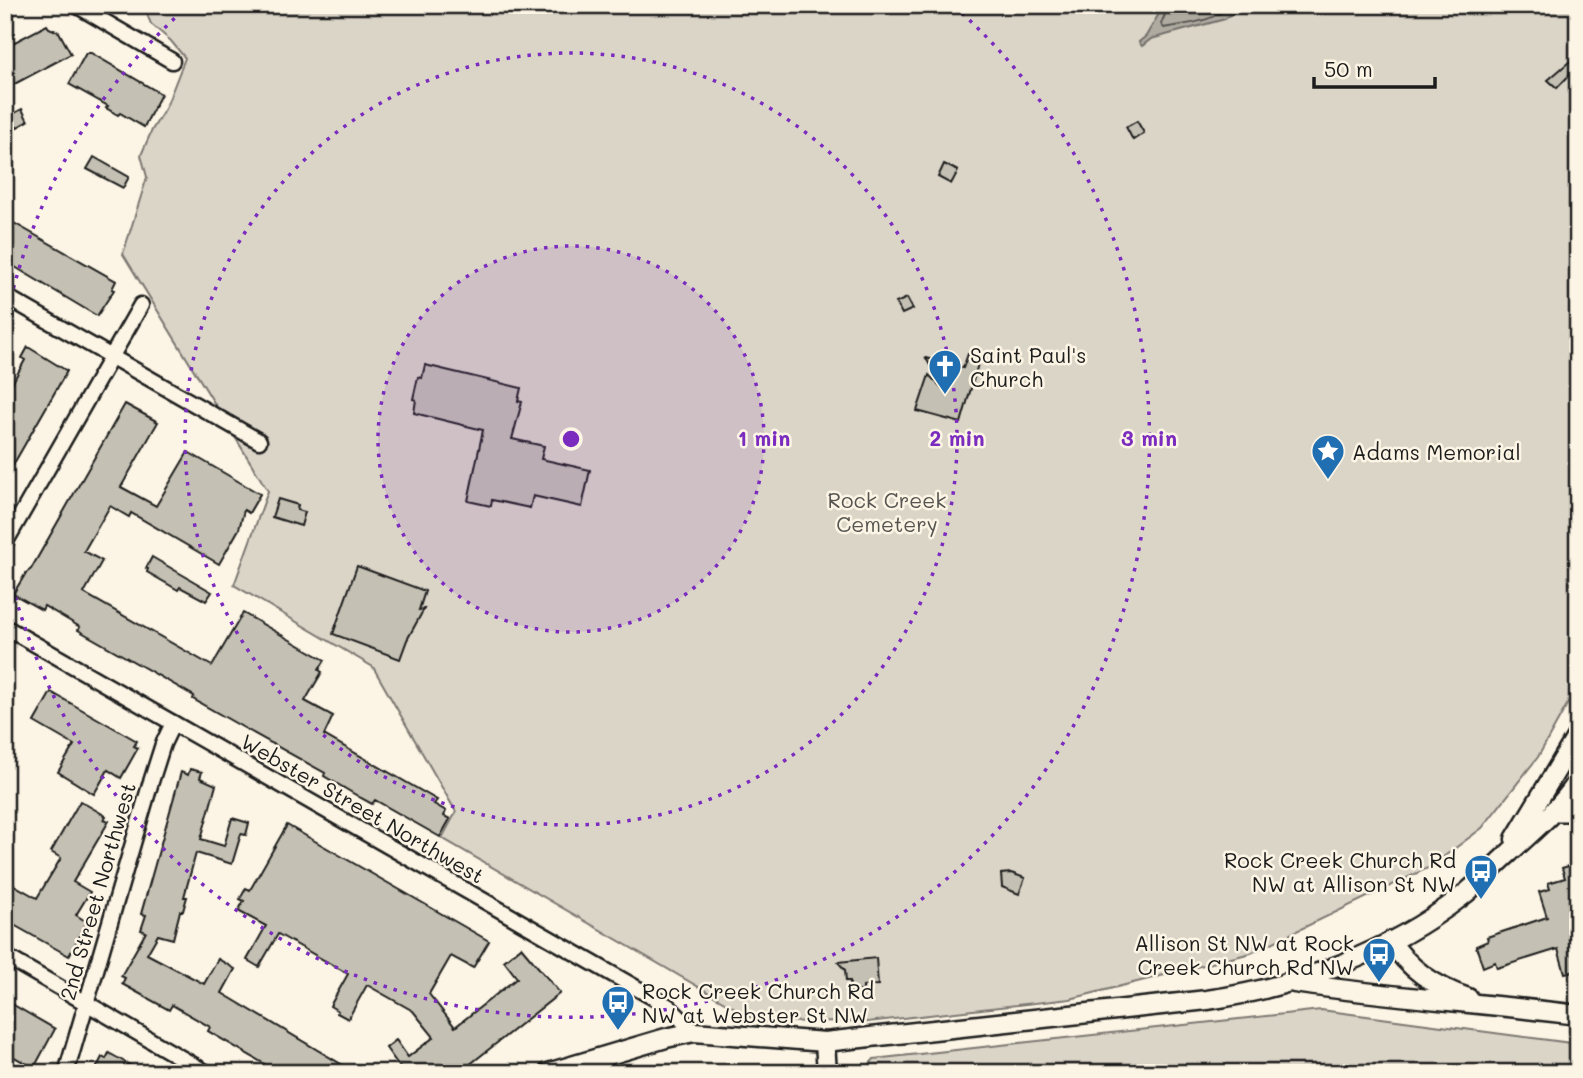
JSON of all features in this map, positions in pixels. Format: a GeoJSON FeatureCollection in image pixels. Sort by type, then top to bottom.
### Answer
{"type":"FeatureCollection","features":[{"type":"Feature","properties":{"kind":"main road"},"geometry":{"type":"LineString","coordinates":[[1556,810],[1578,813]]}},
{"type":"Feature","properties":{"kind":"street"},"geometry":{"type":"LineString","coordinates":[[76,5],[172,61]]}},
{"type":"Feature","properties":{"kind":"street"},"geometry":{"type":"LineString","coordinates":[[5,296],[254,438]]}},
{"type":"Feature","properties":{"kind":"street"},"geometry":{"type":"LineString","coordinates":[[5,543],[141,305]]}},
{"type":"Feature","properties":{"kind":"street","name":"Webster Street Northwest"},"geometry":{"type":"LineString","coordinates":[[5,627],[668,1006],[694,1032]]}},
{"type":"Feature","properties":{"kind":"street","name":"2nd Street Northwest"},"geometry":{"type":"LineString","coordinates":[[65,1073],[163,744],[173,723]]}},
{"type":"Feature","properties":{"kind":"street"},"geometry":{"type":"LineString","coordinates":[[1498,863],[1521,831],[1578,734]]}},
{"type":"Feature","properties":{"kind":"street"},"geometry":{"type":"LineString","coordinates":[[548,1073],[694,1032],[825,1042],[1207,1000],[1257,991],[1347,961],[1391,941],[1448,906],[1556,810],[1578,781]]}},
{"type":"Feature","properties":{"kind":"street"},"geometry":{"type":"LineString","coordinates":[[1391,941],[1411,966],[1423,976],[1458,995],[1485,1004]]}},
{"type":"Feature","properties":{"kind":"street"},"geometry":{"type":"LineString","coordinates":[[5,956],[206,1073]]}},
{"type":"Feature","properties":{"kind":"street"},"geometry":{"type":"LineString","coordinates":[[1287,982],[1440,1002],[1485,1004],[1578,1015]]}},
{"type":"Feature","properties":{"kind":"street"},"geometry":{"type":"LineString","coordinates":[[825,1042],[827,1073]]}},
{"type":"Feature","properties":{"kind":"green space","name":"Rock Creek Cemetery"},"geometry":{"type":"Polygon","coordinates":[[[143,5],[1578,5],[1578,685],[1538,757],[1482,828],[1430,867],[1251,953],[1070,999],[859,1023],[759,1022],[442,838],[456,812],[373,667],[234,585],[268,491],[123,254],[147,177],[141,155],[166,107],[185,58],[171,41],[151,24],[143,5]]]}},
{"type":"Feature","properties":{"kind":"green space"},"geometry":{"type":"Polygon","coordinates":[[[1321,1010],[1578,1044],[1578,1073],[862,1073],[874,1059],[1321,1010]]]}},
{"type":"Feature","properties":{"kind":"water"},"geometry":{"type":"Polygon","coordinates":[[[1164,5],[1237,5],[1233,13],[1225,19],[1151,39],[1142,46],[1139,42],[1146,36],[1164,5]]]}},
{"type":"Feature","properties":{"kind":"building"},"geometry":{"type":"Polygon","coordinates":[[[47,25],[59,32],[71,54],[5,89],[5,47],[47,25]]]}},
{"type":"Feature","properties":{"kind":"building"},"geometry":{"type":"Polygon","coordinates":[[[86,53],[91,53],[161,94],[144,127],[120,113],[118,115],[106,108],[108,106],[69,84],[86,53]]]}},
{"type":"Feature","properties":{"kind":"building"},"geometry":{"type":"Polygon","coordinates":[[[1576,56],[1578,66],[1557,88],[1548,80],[1576,56]]]}},
{"type":"Feature","properties":{"kind":"building"},"geometry":{"type":"Polygon","coordinates":[[[22,109],[28,121],[5,134],[5,118],[22,109]]]}},
{"type":"Feature","properties":{"kind":"building"},"geometry":{"type":"Polygon","coordinates":[[[1137,121],[1144,133],[1133,140],[1126,127],[1137,121]]]}},
{"type":"Feature","properties":{"kind":"building"},"geometry":{"type":"Polygon","coordinates":[[[94,157],[129,177],[123,188],[87,169],[94,157]]]}},
{"type":"Feature","properties":{"kind":"building"},"geometry":{"type":"Polygon","coordinates":[[[944,164],[958,171],[951,184],[938,177],[944,164]]]}},
{"type":"Feature","properties":{"kind":"building"},"geometry":{"type":"Polygon","coordinates":[[[5,218],[116,281],[112,289],[114,290],[97,316],[5,261],[5,218]]]}},
{"type":"Feature","properties":{"kind":"building"},"geometry":{"type":"Polygon","coordinates":[[[907,298],[913,309],[902,314],[896,303],[907,298]]]}},
{"type":"Feature","properties":{"kind":"building"},"geometry":{"type":"Polygon","coordinates":[[[28,347],[67,371],[5,479],[5,396],[25,360],[22,358],[28,347]]]}},
{"type":"Feature","properties":{"kind":"building","name":"Saint Paul's Church"},"geometry":{"type":"Polygon","coordinates":[[[968,354],[980,357],[961,423],[917,411],[929,375],[943,389],[926,358],[963,368],[968,354]]]}},
{"type":"Feature","properties":{"kind":"building"},"geometry":{"type":"Polygon","coordinates":[[[425,365],[521,388],[518,401],[522,402],[512,439],[544,446],[541,459],[590,470],[582,507],[533,496],[530,508],[492,500],[491,506],[468,501],[483,430],[414,413],[416,400],[413,399],[418,377],[422,378],[425,365]]]}},
{"type":"Feature","properties":{"kind":"building"},"geometry":{"type":"Polygon","coordinates":[[[125,404],[158,422],[121,487],[156,506],[188,452],[260,494],[249,513],[244,510],[239,529],[219,564],[131,513],[129,517],[110,506],[84,551],[102,561],[84,593],[212,666],[243,613],[325,660],[319,670],[322,672],[305,701],[333,716],[324,735],[437,800],[434,804],[446,811],[444,816],[450,819],[440,837],[375,800],[372,804],[361,798],[324,776],[325,773],[78,630],[80,627],[44,606],[42,610],[13,594],[31,569],[125,404]]]}},
{"type":"Feature","properties":{"kind":"building"},"geometry":{"type":"Polygon","coordinates":[[[278,499],[298,505],[297,510],[305,512],[301,526],[272,517],[278,499]]]}},
{"type":"Feature","properties":{"kind":"building"},"geometry":{"type":"Polygon","coordinates":[[[152,557],[212,592],[206,601],[180,587],[178,590],[147,572],[146,568],[152,557]]]}},
{"type":"Feature","properties":{"kind":"building"},"geometry":{"type":"Polygon","coordinates":[[[357,566],[425,591],[419,610],[424,609],[400,659],[333,634],[357,566]]]}},
{"type":"Feature","properties":{"kind":"building"},"geometry":{"type":"Polygon","coordinates":[[[51,692],[137,741],[134,746],[138,748],[121,778],[108,770],[94,794],[58,772],[74,745],[34,722],[51,692]]]}},
{"type":"Feature","properties":{"kind":"building"},"geometry":{"type":"Polygon","coordinates":[[[190,769],[202,772],[200,778],[216,785],[201,839],[224,846],[232,818],[249,823],[246,835],[241,834],[232,864],[196,853],[184,897],[187,897],[183,911],[180,911],[173,939],[158,935],[147,954],[204,984],[218,959],[235,969],[222,993],[356,1073],[280,1073],[208,1031],[210,1027],[172,1005],[169,1010],[122,984],[125,978],[121,976],[146,932],[141,930],[146,915],[141,914],[181,772],[188,775],[190,769]]]}},
{"type":"Feature","properties":{"kind":"building"},"geometry":{"type":"Polygon","coordinates":[[[80,801],[106,816],[104,819],[109,821],[73,882],[90,892],[76,915],[87,922],[69,956],[5,920],[5,880],[37,898],[61,858],[51,852],[80,801]]]}},
{"type":"Feature","properties":{"kind":"building"},"geometry":{"type":"Polygon","coordinates":[[[287,825],[489,941],[473,968],[451,956],[429,994],[455,1027],[517,978],[504,961],[521,947],[560,993],[459,1073],[404,1073],[386,1048],[396,1040],[408,1057],[434,1037],[413,1011],[367,985],[348,1019],[337,1013],[338,1011],[330,1006],[348,974],[278,934],[259,967],[247,960],[266,926],[238,911],[244,901],[240,899],[246,888],[250,890],[287,825]]]}},
{"type":"Feature","properties":{"kind":"building"},"geometry":{"type":"Polygon","coordinates":[[[1578,863],[1578,970],[1565,973],[1558,949],[1497,968],[1495,962],[1483,967],[1476,946],[1488,941],[1487,937],[1547,917],[1539,892],[1550,889],[1548,883],[1565,878],[1562,868],[1578,863]]]}},
{"type":"Feature","properties":{"kind":"building"},"geometry":{"type":"Polygon","coordinates":[[[1011,873],[1025,878],[1019,894],[1002,887],[1001,874],[1011,873]]]}},
{"type":"Feature","properties":{"kind":"building"},"geometry":{"type":"Polygon","coordinates":[[[876,958],[878,985],[863,986],[863,991],[850,992],[850,981],[846,981],[845,970],[838,962],[876,958]]]}},
{"type":"Feature","properties":{"kind":"building"},"geometry":{"type":"Polygon","coordinates":[[[5,1000],[55,1029],[34,1068],[5,1052],[5,1000]]]}},
{"type":"Feature","properties":{"kind":"building"},"geometry":{"type":"Polygon","coordinates":[[[109,1053],[143,1073],[94,1073],[102,1057],[106,1059],[109,1053]]]}},
{"type":"Feature","properties":{"kind":"place","name":"Saint Paul's Church"},"geometry":{"type":"Point","coordinates":[945,396]}},
{"type":"Feature","properties":{"kind":"place","name":"Adams Memorial"},"geometry":{"type":"Point","coordinates":[1328,481]}},
{"type":"Feature","properties":{"kind":"place","name":"Rock Creek Church Rd NW at Allison St NW"},"geometry":{"type":"Point","coordinates":[1481,901]}},
{"type":"Feature","properties":{"kind":"place","name":"Allison St NW at Rock Creek Church Rd NW"},"geometry":{"type":"Point","coordinates":[1379,984]}},
{"type":"Feature","properties":{"kind":"place","name":"Rock Creek Church Rd NW at Webster St NW"},"geometry":{"type":"Point","coordinates":[618,1032]}}]}
